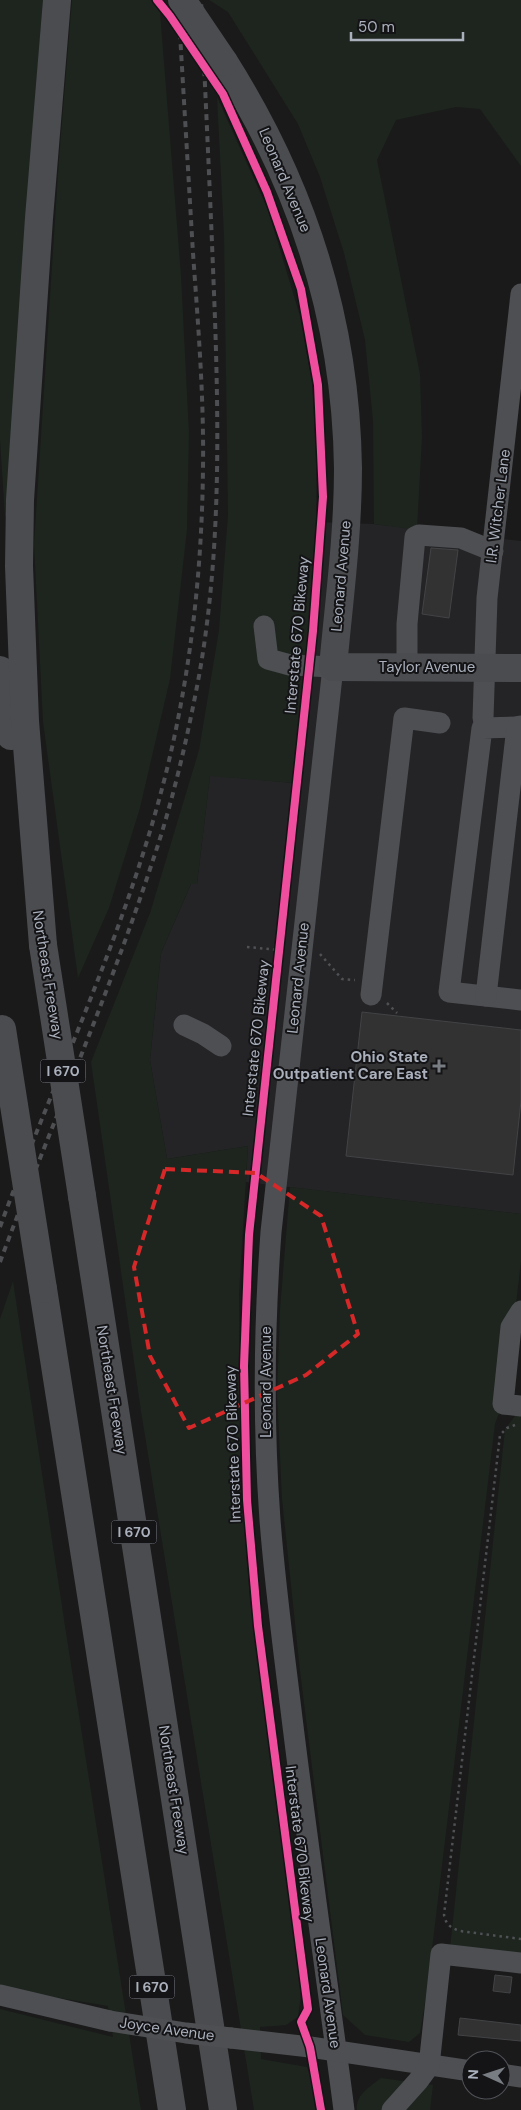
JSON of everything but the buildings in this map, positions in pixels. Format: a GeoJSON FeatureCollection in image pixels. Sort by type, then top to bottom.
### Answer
{"type":"FeatureCollection","features":[{"type":"Feature","properties":{"kind":"highway"},"geometry":{"type":"LineString","coordinates":[[43,945],[25,721],[19,566],[20,500],[39,218],[57,0]]}},
{"type":"Feature","properties":{"kind":"highway","name":"Northeast Freeway"},"geometry":{"type":"LineString","coordinates":[[0,670],[223,2110]]}},
{"type":"Feature","properties":{"kind":"highway","name":"I 670"},"geometry":{"type":"LineString","coordinates":[[1,1024],[172,2110]]}},
{"type":"Feature","properties":{"kind":"main road","name":"Leonard Avenue"},"geometry":{"type":"LineString","coordinates":[[182,0],[250,103],[274,148],[302,215],[325,294],[339,363],[346,431],[346,538],[332,667]]}},
{"type":"Feature","properties":{"kind":"main road","name":"Taylor Avenue"},"geometry":{"type":"LineString","coordinates":[[332,667],[521,668]]}},
{"type":"Feature","properties":{"kind":"street","name":"I.R. Witcher Lane"},"geometry":{"type":"LineString","coordinates":[[484,718],[488,598],[493,551],[514,441],[521,294]]}},
{"type":"Feature","properties":{"kind":"street"},"geometry":{"type":"LineString","coordinates":[[407,667],[407,624],[415,537],[461,538],[493,551]]}},
{"type":"Feature","properties":{"kind":"street"},"geometry":{"type":"LineString","coordinates":[[264,626],[268,659],[290,665],[332,667]]}},
{"type":"Feature","properties":{"kind":"street","name":"Leonard Avenue"},"geometry":{"type":"LineString","coordinates":[[332,667],[271,1223],[266,1295],[266,1375],[267,1467],[275,1582],[308,1849],[344,2110]]}},
{"type":"Feature","properties":{"kind":"street"},"geometry":{"type":"LineString","coordinates":[[372,995],[404,718],[440,723]]}},
{"type":"Feature","properties":{"kind":"street"},"geometry":{"type":"LineString","coordinates":[[486,996],[519,726],[482,728],[449,992],[521,1000]]}},
{"type":"Feature","properties":{"kind":"street"},"geometry":{"type":"LineString","coordinates":[[184,1025],[203,1034],[221,1046]]}},
{"type":"Feature","properties":{"kind":"street"},"geometry":{"type":"LineString","coordinates":[[512,1405],[511,1327],[521,1311]]}},
{"type":"Feature","properties":{"kind":"street"},"geometry":{"type":"LineString","coordinates":[[392,2110],[429,2066],[441,1954],[521,1963]]}},
{"type":"Feature","properties":{"kind":"street","name":"Joyce Avenue"},"geometry":{"type":"LineString","coordinates":[[0,1995],[110,2021],[186,2033],[275,2042],[461,2070]]}},
{"type":"Feature","properties":{"kind":"path"},"geometry":{"type":"LineString","coordinates":[[248,947],[279,950]]}},
{"type":"Feature","properties":{"kind":"path"},"geometry":{"type":"LineString","coordinates":[[521,1424],[507,1428],[500,1435],[444,1915],[446,1922],[451,1928],[460,1932],[521,1939]]}},
{"type":"Feature","properties":{"kind":"highlighted area"},"geometry":{"type":"Polygon","coordinates":[[[165,1169],[256,1173],[321,1216],[358,1334],[306,1375],[189,1428],[150,1356],[134,1267],[165,1169]]]}},
{"type":"Feature","properties":{"kind":"shaded area"},"geometry":{"type":"Polygon","coordinates":[[[0,0],[43,0],[30,168],[12,509],[5,517],[0,440],[0,0]]]}},
{"type":"Feature","properties":{"kind":"shaded area"},"geometry":{"type":"Polygon","coordinates":[[[72,0],[151,0],[160,12],[181,275],[189,433],[187,530],[170,679],[140,808],[109,908],[78,978],[43,722],[34,544],[59,158],[72,0]]]}},
{"type":"Feature","properties":{"kind":"shaded area"},"geometry":{"type":"Polygon","coordinates":[[[209,0],[521,0],[521,166],[480,109],[456,107],[396,120],[377,160],[420,374],[422,437],[417,530],[374,524],[373,421],[365,340],[344,253],[320,177],[298,124],[228,12],[209,0]]]}},
{"type":"Feature","properties":{"kind":"shaded area"},"geometry":{"type":"Polygon","coordinates":[[[217,97],[268,210],[300,316],[312,383],[317,463],[316,522],[306,663],[294,783],[210,776],[197,884],[191,884],[161,953],[150,1060],[167,1159],[248,1146],[239,1294],[241,1481],[250,1600],[301,1994],[298,2017],[286,2025],[260,2027],[261,2059],[307,2067],[314,2085],[317,2110],[254,2110],[141,1411],[91,1062],[150,913],[199,750],[219,630],[228,515],[224,235],[217,97]]]}},
{"type":"Feature","properties":{"kind":"shaded area"},"geometry":{"type":"Polygon","coordinates":[[[316,522],[374,524],[521,541],[521,1214],[246,1182],[248,1146],[167,1159],[150,1060],[161,953],[191,884],[197,884],[210,775],[293,783],[306,663],[316,522]]]}},
{"type":"Feature","properties":{"kind":"shaded area"},"geometry":{"type":"Polygon","coordinates":[[[290,1187],[521,1214],[521,1262],[505,1397],[495,1424],[427,1991],[420,2033],[409,2042],[365,2035],[343,2015],[300,1671],[282,1499],[277,1394],[280,1309],[290,1187]]]}},
{"type":"Feature","properties":{"kind":"shaded area"},"geometry":{"type":"Polygon","coordinates":[[[13,1281],[141,2110],[0,2110],[0,2009],[113,2037],[108,2006],[29,1993],[0,1985],[0,1319],[13,1281]]]}},
{"type":"Feature","properties":{"kind":"shaded area"},"geometry":{"type":"Polygon","coordinates":[[[515,1416],[521,1416],[521,1956],[450,1948],[505,1429],[515,1416]]]}},
{"type":"Feature","properties":{"kind":"shaded area"},"geometry":{"type":"Polygon","coordinates":[[[381,2078],[433,2085],[430,2110],[357,2110],[358,2100],[361,2095],[381,2078]]]}},
{"type":"Feature","properties":{"kind":"railway"},"geometry":{"type":"LineString","coordinates":[[0,1227],[90,1000],[132,886],[151,828],[167,769],[189,657],[200,544],[203,414],[178,0]]}},
{"type":"Feature","properties":{"kind":"railway"},"geometry":{"type":"LineString","coordinates":[[0,1262],[116,966],[151,866],[166,820],[199,676],[211,587],[217,454],[215,319],[201,0]]}},
{"type":"Feature","properties":{"kind":"cycle path","name":"Interstate 670 Bikeway"},"geometry":{"type":"LineString","coordinates":[[157,0],[223,94],[267,192],[301,289],[318,385],[323,497],[313,631],[249,1235],[244,1366],[247,1500],[258,1626],[308,2009],[301,2022],[310,2047],[321,2110]]}},
{"type":"Feature","properties":{"kind":"place","name":"Ohio State Outpatient Care East"},"geometry":{"type":"Point","coordinates":[439,1066]}}]}
